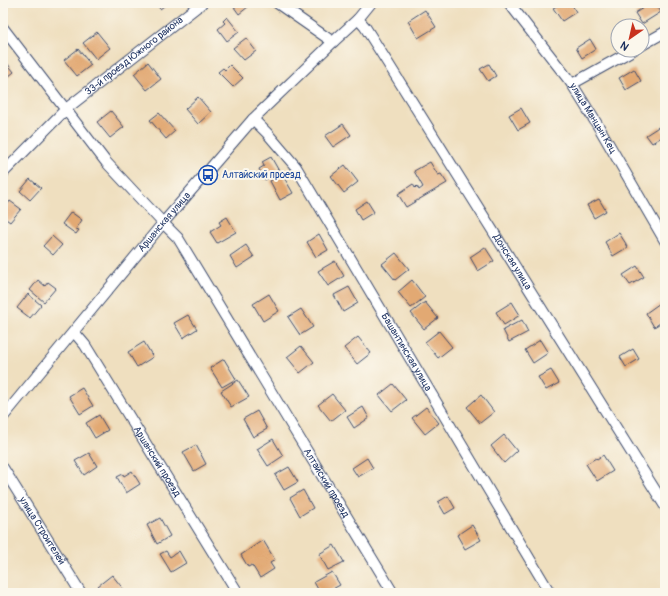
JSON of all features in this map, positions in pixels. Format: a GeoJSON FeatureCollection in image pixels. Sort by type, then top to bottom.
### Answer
{"type":"FeatureCollection","features":[{"type":"Feature","properties":{"kind":"street","name":"33-й проезд Южного района"},"geometry":{"type":"LineString","coordinates":[[3,173],[66,109],[202,3]]}},
{"type":"Feature","properties":{"kind":"street"},"geometry":{"type":"LineString","coordinates":[[277,3],[333,42]]}},
{"type":"Feature","properties":{"kind":"street","name":"Аршанская улица"},"geometry":{"type":"LineString","coordinates":[[3,417],[163,223],[253,119],[358,19],[371,3]]}},
{"type":"Feature","properties":{"kind":"street","name":"улица Манцын Кец"},"geometry":{"type":"LineString","coordinates":[[509,3],[572,84],[600,128],[665,241]]}},
{"type":"Feature","properties":{"kind":"street","name":"Донская улица"},"geometry":{"type":"LineString","coordinates":[[358,19],[365,27],[389,65],[665,506]]}},
{"type":"Feature","properties":{"kind":"street","name":"Алтайский проезд"},"geometry":{"type":"LineString","coordinates":[[3,28],[106,162],[178,238],[393,593]]}},
{"type":"Feature","properties":{"kind":"street"},"geometry":{"type":"LineString","coordinates":[[650,40],[665,32]]}},
{"type":"Feature","properties":{"kind":"street"},"geometry":{"type":"LineString","coordinates":[[572,84],[619,58]]}},
{"type":"Feature","properties":{"kind":"street","name":"Башантинская улица"},"geometry":{"type":"LineString","coordinates":[[253,119],[296,167],[550,593]]}},
{"type":"Feature","properties":{"kind":"street","name":"Аршанский проезд"},"geometry":{"type":"LineString","coordinates":[[74,332],[85,345],[238,593]]}},
{"type":"Feature","properties":{"kind":"street","name":"улица Строителей"},"geometry":{"type":"LineString","coordinates":[[3,468],[81,593]]}},
{"type":"Feature","properties":{"kind":"building"},"geometry":{"type":"Polygon","coordinates":[[[155,3],[168,3],[160,9],[155,3]]]}},
{"type":"Feature","properties":{"kind":"building"},"geometry":{"type":"Polygon","coordinates":[[[231,3],[253,3],[239,14],[231,3]]]}},
{"type":"Feature","properties":{"kind":"building"},"geometry":{"type":"Polygon","coordinates":[[[562,3],[571,3],[576,12],[562,21],[553,8],[562,3]]]}},
{"type":"Feature","properties":{"kind":"building"},"geometry":{"type":"Polygon","coordinates":[[[651,3],[655,3],[661,12],[650,19],[638,18],[635,13],[651,3]]]}},
{"type":"Feature","properties":{"kind":"building"},"geometry":{"type":"Polygon","coordinates":[[[425,10],[436,27],[418,38],[408,21],[425,10]]]}},
{"type":"Feature","properties":{"kind":"building"},"geometry":{"type":"Polygon","coordinates":[[[227,17],[239,32],[227,41],[218,29],[225,23],[223,21],[227,17]]]}},
{"type":"Feature","properties":{"kind":"building"},"geometry":{"type":"Polygon","coordinates":[[[97,32],[110,48],[96,59],[83,43],[97,32]]]}},
{"type":"Feature","properties":{"kind":"building"},"geometry":{"type":"Polygon","coordinates":[[[246,38],[256,51],[244,60],[233,48],[246,38]]]}},
{"type":"Feature","properties":{"kind":"building"},"geometry":{"type":"Polygon","coordinates":[[[590,39],[596,49],[582,58],[576,48],[590,39]]]}},
{"type":"Feature","properties":{"kind":"building"},"geometry":{"type":"Polygon","coordinates":[[[78,49],[91,65],[77,76],[64,60],[78,49]]]}},
{"type":"Feature","properties":{"kind":"building"},"geometry":{"type":"Polygon","coordinates":[[[3,58],[14,72],[3,81],[3,58]]]}},
{"type":"Feature","properties":{"kind":"building"},"geometry":{"type":"Polygon","coordinates":[[[148,62],[161,79],[147,90],[134,74],[148,62]]]}},
{"type":"Feature","properties":{"kind":"building"},"geometry":{"type":"Polygon","coordinates":[[[489,64],[496,76],[488,81],[480,69],[489,64]]]}},
{"type":"Feature","properties":{"kind":"building"},"geometry":{"type":"Polygon","coordinates":[[[230,65],[243,78],[233,87],[218,72],[223,68],[225,70],[230,65]]]}},
{"type":"Feature","properties":{"kind":"building"},"geometry":{"type":"Polygon","coordinates":[[[634,69],[641,81],[626,90],[619,78],[634,69]]]}},
{"type":"Feature","properties":{"kind":"building"},"geometry":{"type":"Polygon","coordinates":[[[198,97],[211,112],[198,124],[185,109],[198,97]]]}},
{"type":"Feature","properties":{"kind":"building"},"geometry":{"type":"Polygon","coordinates":[[[521,108],[530,123],[518,130],[509,115],[521,108]]]}},
{"type":"Feature","properties":{"kind":"building"},"geometry":{"type":"Polygon","coordinates":[[[111,111],[124,127],[110,138],[97,122],[111,111]]]}},
{"type":"Feature","properties":{"kind":"building"},"geometry":{"type":"Polygon","coordinates":[[[159,113],[175,131],[166,139],[150,120],[159,113]]]}},
{"type":"Feature","properties":{"kind":"building"},"geometry":{"type":"Polygon","coordinates":[[[343,124],[351,135],[333,147],[325,136],[343,124]]]}},
{"type":"Feature","properties":{"kind":"building"},"geometry":{"type":"Polygon","coordinates":[[[660,126],[665,135],[652,143],[646,135],[660,126]]]}},
{"type":"Feature","properties":{"kind":"building"},"geometry":{"type":"Polygon","coordinates":[[[271,157],[279,171],[265,180],[259,169],[264,166],[262,162],[271,157]]]}},
{"type":"Feature","properties":{"kind":"building"},"geometry":{"type":"Polygon","coordinates":[[[430,162],[438,175],[441,174],[447,183],[406,207],[398,194],[413,184],[415,188],[417,186],[419,190],[423,187],[414,171],[430,162]]]}},
{"type":"Feature","properties":{"kind":"building"},"geometry":{"type":"Polygon","coordinates":[[[345,165],[358,182],[344,193],[331,176],[345,165]]]}},
{"type":"Feature","properties":{"kind":"building"},"geometry":{"type":"Polygon","coordinates":[[[282,174],[293,193],[280,200],[270,181],[282,174]]]}},
{"type":"Feature","properties":{"kind":"building"},"geometry":{"type":"Polygon","coordinates":[[[30,179],[41,188],[30,200],[20,191],[30,179]]]}},
{"type":"Feature","properties":{"kind":"building"},"geometry":{"type":"Polygon","coordinates":[[[599,199],[606,211],[594,218],[587,205],[599,199]]]}},
{"type":"Feature","properties":{"kind":"building"},"geometry":{"type":"Polygon","coordinates":[[[10,201],[21,209],[10,222],[3,217],[3,210],[10,201]]]}},
{"type":"Feature","properties":{"kind":"building"},"geometry":{"type":"Polygon","coordinates":[[[367,201],[374,212],[361,220],[355,209],[367,201]]]}},
{"type":"Feature","properties":{"kind":"building"},"geometry":{"type":"Polygon","coordinates":[[[71,212],[82,220],[76,229],[79,230],[76,234],[62,224],[71,212]]]}},
{"type":"Feature","properties":{"kind":"building"},"geometry":{"type":"Polygon","coordinates":[[[227,217],[236,232],[217,243],[210,232],[221,225],[219,222],[227,217]]]}},
{"type":"Feature","properties":{"kind":"building"},"geometry":{"type":"Polygon","coordinates":[[[619,233],[628,247],[613,256],[605,242],[619,233]]]}},
{"type":"Feature","properties":{"kind":"building"},"geometry":{"type":"Polygon","coordinates":[[[319,234],[328,250],[316,257],[307,242],[319,234]]]}},
{"type":"Feature","properties":{"kind":"building"},"geometry":{"type":"Polygon","coordinates":[[[52,236],[62,245],[53,255],[43,246],[52,236]]]}},
{"type":"Feature","properties":{"kind":"building"},"geometry":{"type":"Polygon","coordinates":[[[246,245],[254,257],[237,268],[230,256],[246,245]]]}},
{"type":"Feature","properties":{"kind":"building"},"geometry":{"type":"Polygon","coordinates":[[[485,247],[494,261],[478,271],[470,257],[485,247]]]}},
{"type":"Feature","properties":{"kind":"building"},"geometry":{"type":"Polygon","coordinates":[[[396,253],[409,269],[395,280],[382,264],[396,253]]]}},
{"type":"Feature","properties":{"kind":"building"},"geometry":{"type":"Polygon","coordinates":[[[335,261],[344,276],[328,286],[318,271],[335,261]]]}},
{"type":"Feature","properties":{"kind":"building"},"geometry":{"type":"Polygon","coordinates":[[[637,266],[644,277],[630,285],[623,275],[637,266]]]}},
{"type":"Feature","properties":{"kind":"building"},"geometry":{"type":"Polygon","coordinates":[[[38,280],[45,286],[48,282],[56,288],[44,302],[30,290],[38,280]]]}},
{"type":"Feature","properties":{"kind":"building"},"geometry":{"type":"Polygon","coordinates":[[[412,280],[425,297],[411,308],[398,292],[412,280]]]}},
{"type":"Feature","properties":{"kind":"building"},"geometry":{"type":"Polygon","coordinates":[[[349,287],[358,303],[343,312],[334,295],[349,287]]]}},
{"type":"Feature","properties":{"kind":"building"},"geometry":{"type":"Polygon","coordinates":[[[28,294],[41,305],[30,318],[17,308],[28,294]]]}},
{"type":"Feature","properties":{"kind":"building"},"geometry":{"type":"Polygon","coordinates":[[[269,294],[279,311],[263,321],[253,304],[269,294]]]}},
{"type":"Feature","properties":{"kind":"building"},"geometry":{"type":"Polygon","coordinates":[[[425,302],[438,318],[424,329],[411,313],[425,302]]]}},
{"type":"Feature","properties":{"kind":"building"},"geometry":{"type":"Polygon","coordinates":[[[512,302],[520,315],[504,325],[496,312],[512,302]]]}},
{"type":"Feature","properties":{"kind":"building"},"geometry":{"type":"Polygon","coordinates":[[[660,303],[665,311],[665,320],[654,327],[646,313],[660,303]]]}},
{"type":"Feature","properties":{"kind":"building"},"geometry":{"type":"Polygon","coordinates":[[[301,309],[313,327],[300,335],[288,317],[301,309]]]}},
{"type":"Feature","properties":{"kind":"building"},"geometry":{"type":"Polygon","coordinates":[[[188,315],[197,329],[183,338],[174,323],[188,315]]]}},
{"type":"Feature","properties":{"kind":"building"},"geometry":{"type":"Polygon","coordinates":[[[522,320],[528,332],[509,342],[503,330],[522,320]]]}},
{"type":"Feature","properties":{"kind":"building"},"geometry":{"type":"Polygon","coordinates":[[[439,331],[452,347],[438,358],[425,342],[439,331]]]}},
{"type":"Feature","properties":{"kind":"building"},"geometry":{"type":"Polygon","coordinates":[[[358,337],[371,353],[357,364],[344,348],[358,337]]]}},
{"type":"Feature","properties":{"kind":"building"},"geometry":{"type":"Polygon","coordinates":[[[540,340],[548,353],[533,363],[525,350],[540,340]]]}},
{"type":"Feature","properties":{"kind":"building"},"geometry":{"type":"Polygon","coordinates":[[[144,342],[153,357],[137,367],[128,352],[144,342]]]}},
{"type":"Feature","properties":{"kind":"building"},"geometry":{"type":"Polygon","coordinates":[[[301,346],[314,362],[300,373],[287,357],[301,346]]]}},
{"type":"Feature","properties":{"kind":"building"},"geometry":{"type":"Polygon","coordinates":[[[633,349],[639,359],[626,367],[620,357],[633,349]]]}},
{"type":"Feature","properties":{"kind":"building"},"geometry":{"type":"Polygon","coordinates":[[[224,359],[236,379],[222,387],[210,368],[224,359]]]}},
{"type":"Feature","properties":{"kind":"building"},"geometry":{"type":"Polygon","coordinates":[[[551,370],[559,383],[546,390],[538,377],[551,370]]]}},
{"type":"Feature","properties":{"kind":"building"},"geometry":{"type":"Polygon","coordinates":[[[238,380],[249,397],[231,407],[221,391],[238,380]]]}},
{"type":"Feature","properties":{"kind":"building"},"geometry":{"type":"Polygon","coordinates":[[[393,384],[406,400],[392,411],[379,395],[393,384]]]}},
{"type":"Feature","properties":{"kind":"building"},"geometry":{"type":"Polygon","coordinates":[[[82,388],[93,406],[80,414],[69,396],[82,388]]]}},
{"type":"Feature","properties":{"kind":"building"},"geometry":{"type":"Polygon","coordinates":[[[332,394],[345,410],[331,421],[318,405],[332,394]]]}},
{"type":"Feature","properties":{"kind":"building"},"geometry":{"type":"Polygon","coordinates":[[[481,395],[494,412],[480,423],[467,407],[481,395]]]}},
{"type":"Feature","properties":{"kind":"building"},"geometry":{"type":"Polygon","coordinates":[[[363,407],[369,418],[354,428],[347,417],[363,407]]]}},
{"type":"Feature","properties":{"kind":"building"},"geometry":{"type":"Polygon","coordinates":[[[426,407],[439,423],[425,434],[412,418],[426,407]]]}},
{"type":"Feature","properties":{"kind":"building"},"geometry":{"type":"Polygon","coordinates":[[[257,411],[267,429],[253,437],[243,419],[257,411]]]}},
{"type":"Feature","properties":{"kind":"building"},"geometry":{"type":"Polygon","coordinates":[[[99,415],[108,430],[95,438],[86,423],[99,415]]]}},
{"type":"Feature","properties":{"kind":"building"},"geometry":{"type":"Polygon","coordinates":[[[504,435],[517,451],[504,463],[491,446],[504,435]]]}},
{"type":"Feature","properties":{"kind":"building"},"geometry":{"type":"Polygon","coordinates":[[[273,439],[283,456],[268,466],[257,449],[273,439]]]}},
{"type":"Feature","properties":{"kind":"building"},"geometry":{"type":"Polygon","coordinates":[[[196,445],[206,464],[194,471],[183,452],[196,445]]]}},
{"type":"Feature","properties":{"kind":"building"},"geometry":{"type":"Polygon","coordinates":[[[89,453],[97,466],[84,475],[75,461],[89,453]]]}},
{"type":"Feature","properties":{"kind":"building"},"geometry":{"type":"Polygon","coordinates":[[[603,455],[613,471],[597,481],[586,464],[603,455]]]}},
{"type":"Feature","properties":{"kind":"building"},"geometry":{"type":"Polygon","coordinates":[[[367,458],[373,468],[358,477],[352,468],[367,458]]]}},
{"type":"Feature","properties":{"kind":"building"},"geometry":{"type":"Polygon","coordinates":[[[289,467],[298,482],[284,490],[275,475],[289,467]]]}},
{"type":"Feature","properties":{"kind":"building"},"geometry":{"type":"Polygon","coordinates":[[[132,471],[140,484],[126,493],[117,477],[123,474],[124,476],[132,471]]]}},
{"type":"Feature","properties":{"kind":"building"},"geometry":{"type":"Polygon","coordinates":[[[303,490],[313,508],[300,516],[290,498],[303,490]]]}},
{"type":"Feature","properties":{"kind":"building"},"geometry":{"type":"Polygon","coordinates":[[[448,496],[455,508],[445,514],[438,502],[448,496]]]}},
{"type":"Feature","properties":{"kind":"building"},"geometry":{"type":"Polygon","coordinates":[[[160,518],[170,536],[157,544],[147,525],[160,518]]]}},
{"type":"Feature","properties":{"kind":"building"},"geometry":{"type":"Polygon","coordinates":[[[472,525],[481,540],[465,549],[457,535],[472,525]]]}},
{"type":"Feature","properties":{"kind":"building"},"geometry":{"type":"Polygon","coordinates":[[[263,540],[275,560],[270,563],[274,569],[260,578],[252,565],[248,567],[241,555],[263,540]]]}},
{"type":"Feature","properties":{"kind":"building"},"geometry":{"type":"Polygon","coordinates":[[[334,545],[344,562],[328,570],[319,554],[334,545]]]}},
{"type":"Feature","properties":{"kind":"building"},"geometry":{"type":"Polygon","coordinates":[[[166,551],[170,557],[179,551],[186,563],[171,572],[160,554],[166,551]]]}},
{"type":"Feature","properties":{"kind":"building"},"geometry":{"type":"Polygon","coordinates":[[[332,572],[340,585],[325,593],[320,593],[314,582],[332,572]]]}},
{"type":"Feature","properties":{"kind":"building"},"geometry":{"type":"Polygon","coordinates":[[[112,575],[125,591],[123,593],[104,593],[98,586],[112,575]]]}},
{"type":"Feature","properties":{"kind":"place","name":"Алтайский проезд"},"geometry":{"type":"Point","coordinates":[208,175]}}]}
